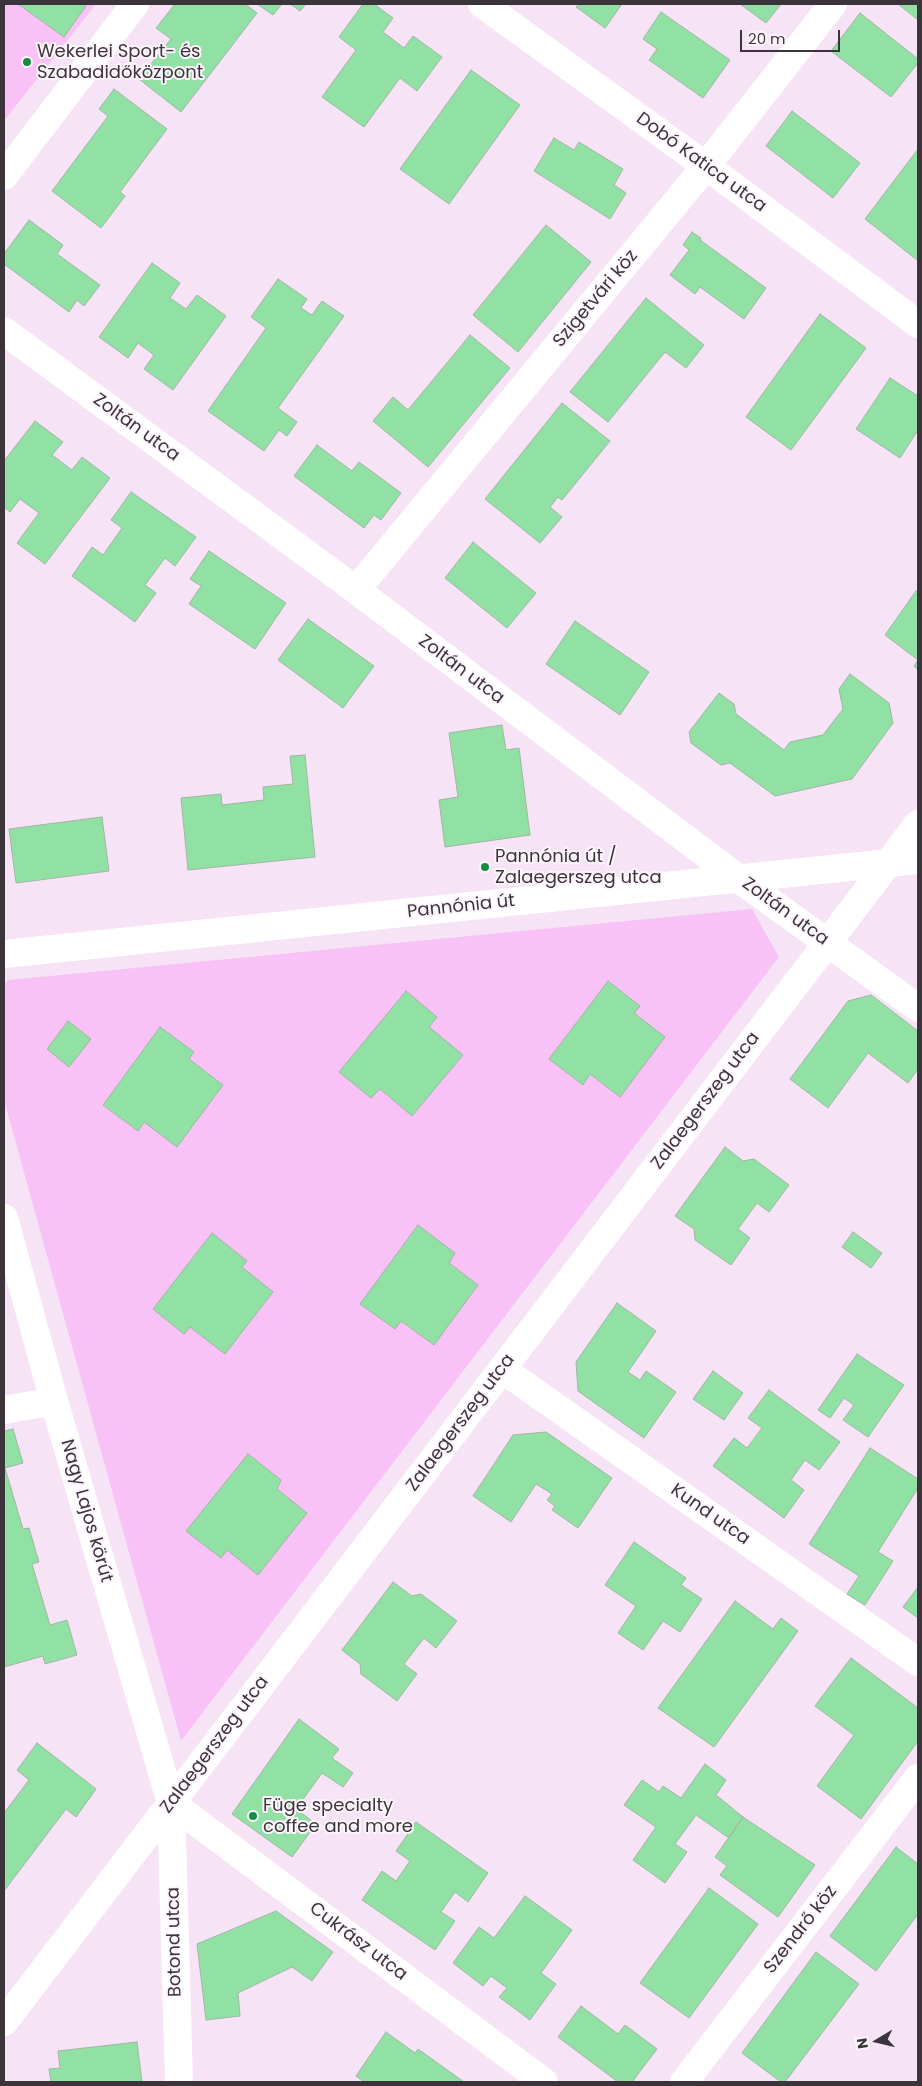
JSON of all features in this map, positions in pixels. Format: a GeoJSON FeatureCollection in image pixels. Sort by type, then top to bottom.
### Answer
{"type":"FeatureCollection","features":[{"type":"Feature","properties":{"kind":"street"},"geometry":{"type":"LineString","coordinates":[[4,176],[135,4]]}},
{"type":"Feature","properties":{"kind":"street","name":"Dobó Katica utca"},"geometry":{"type":"LineString","coordinates":[[482,4],[706,166],[918,324]]}},
{"type":"Feature","properties":{"kind":"street","name":"Szigetvári köz"},"geometry":{"type":"LineString","coordinates":[[356,590],[706,166],[832,4]]}},
{"type":"Feature","properties":{"kind":"street","name":"Zoltán utca"},"geometry":{"type":"LineString","coordinates":[[4,331],[356,590],[739,879],[918,1008]]}},
{"type":"Feature","properties":{"kind":"street","name":"Zalaegerszeg utca"},"geometry":{"type":"LineString","coordinates":[[4,2022],[918,824]]}},
{"type":"Feature","properties":{"kind":"street","name":"Pannónia út"},"geometry":{"type":"LineString","coordinates":[[4,954],[918,860]]}},
{"type":"Feature","properties":{"kind":"street","name":"Nagy Lajos körút"},"geometry":{"type":"LineString","coordinates":[[4,1218],[54,1401],[171,1803]]}},
{"type":"Feature","properties":{"kind":"street","name":"Kund utca"},"geometry":{"type":"LineString","coordinates":[[502,1369],[918,1662]]}},
{"type":"Feature","properties":{"kind":"street"},"geometry":{"type":"LineString","coordinates":[[4,1410],[54,1401]]}},
{"type":"Feature","properties":{"kind":"street","name":"Szendrő köz"},"geometry":{"type":"LineString","coordinates":[[684,2082],[918,1778]]}},
{"type":"Feature","properties":{"kind":"street","name":"Botond utca"},"geometry":{"type":"LineString","coordinates":[[171,1803],[179,2082]]}},
{"type":"Feature","properties":{"kind":"street","name":"Cukrász utca"},"geometry":{"type":"LineString","coordinates":[[171,1803],[544,2082]]}},
{"type":"Feature","properties":{"kind":"shaded area","name":"Wekerlei Sport- és Szabadidőközpont"},"geometry":{"type":"Polygon","coordinates":[[[4,4],[96,4],[4,121],[4,4]]]}},
{"type":"Feature","properties":{"kind":"shaded area"},"geometry":{"type":"Polygon","coordinates":[[[752,909],[779,957],[181,1741],[4,1100],[4,985],[8,980],[752,909]]]}},
{"type":"Feature","properties":{"kind":"building"},"geometry":{"type":"Polygon","coordinates":[[[18,4],[84,4],[86,6],[64,37],[18,4]]]}},
{"type":"Feature","properties":{"kind":"building"},"geometry":{"type":"Polygon","coordinates":[[[175,4],[245,4],[257,13],[181,112],[139,79],[171,39],[156,28],[175,4]]]}},
{"type":"Feature","properties":{"kind":"building"},"geometry":{"type":"Polygon","coordinates":[[[257,4],[282,4],[273,15],[257,4]]]}},
{"type":"Feature","properties":{"kind":"building"},"geometry":{"type":"Polygon","coordinates":[[[290,4],[306,4],[300,11],[290,4]]]}},
{"type":"Feature","properties":{"kind":"building"},"geometry":{"type":"Polygon","coordinates":[[[363,4],[374,4],[393,18],[383,32],[404,48],[413,36],[442,57],[417,91],[400,78],[364,127],[322,97],[356,50],[339,37],[363,4]]]}},
{"type":"Feature","properties":{"kind":"building"},"geometry":{"type":"Polygon","coordinates":[[[579,4],[622,4],[605,28],[576,7],[579,4]]]}},
{"type":"Feature","properties":{"kind":"building"},"geometry":{"type":"Polygon","coordinates":[[[740,4],[781,4],[766,23],[740,4]]]}},
{"type":"Feature","properties":{"kind":"building"},"geometry":{"type":"Polygon","coordinates":[[[898,4],[918,4],[918,20],[898,4]]]}},
{"type":"Feature","properties":{"kind":"building"},"geometry":{"type":"Polygon","coordinates":[[[661,12],[730,60],[703,98],[649,60],[657,49],[643,39],[661,12]]]}},
{"type":"Feature","properties":{"kind":"building"},"geometry":{"type":"Polygon","coordinates":[[[860,13],[918,59],[918,63],[891,97],[831,51],[860,13]]]}},
{"type":"Feature","properties":{"kind":"building"},"geometry":{"type":"Polygon","coordinates":[[[471,70],[520,105],[449,204],[400,169],[471,70]]]}},
{"type":"Feature","properties":{"kind":"building"},"geometry":{"type":"Polygon","coordinates":[[[114,89],[167,129],[120,192],[125,196],[101,228],[52,191],[108,116],[99,109],[114,89]]]}},
{"type":"Feature","properties":{"kind":"building"},"geometry":{"type":"Polygon","coordinates":[[[792,111],[860,163],[833,198],[766,146],[792,111]]]}},
{"type":"Feature","properties":{"kind":"building"},"geometry":{"type":"Polygon","coordinates":[[[554,138],[574,150],[579,142],[623,169],[614,185],[626,193],[610,219],[534,171],[554,138]]]}},
{"type":"Feature","properties":{"kind":"building"},"geometry":{"type":"Polygon","coordinates":[[[918,149],[918,258],[917,260],[865,219],[918,149]]]}},
{"type":"Feature","properties":{"kind":"building"},"geometry":{"type":"Polygon","coordinates":[[[29,220],[63,245],[57,254],[100,285],[84,306],[77,300],[69,312],[4,264],[4,254],[29,220]]]}},
{"type":"Feature","properties":{"kind":"building"},"geometry":{"type":"Polygon","coordinates":[[[546,225],[591,262],[518,352],[473,315],[546,225]]]}},
{"type":"Feature","properties":{"kind":"building"},"geometry":{"type":"Polygon","coordinates":[[[692,232],[701,238],[700,240],[766,288],[744,319],[700,287],[695,294],[670,275],[689,250],[683,245],[692,232]]]}},
{"type":"Feature","properties":{"kind":"building"},"geometry":{"type":"Polygon","coordinates":[[[152,263],[180,283],[170,298],[186,309],[197,295],[226,316],[173,390],[144,369],[154,355],[138,343],[128,358],[99,337],[152,263]]]}},
{"type":"Feature","properties":{"kind":"building"},"geometry":{"type":"Polygon","coordinates":[[[278,279],[307,299],[301,308],[312,315],[322,301],[344,316],[278,408],[297,422],[287,436],[279,430],[264,451],[208,411],[266,328],[251,317],[278,279]]]}},
{"type":"Feature","properties":{"kind":"building"},"geometry":{"type":"Polygon","coordinates":[[[646,298],[704,345],[686,368],[665,352],[608,422],[570,392],[646,298]]]}},
{"type":"Feature","properties":{"kind":"building"},"geometry":{"type":"Polygon","coordinates":[[[820,314],[866,348],[791,450],[746,417],[820,314]]]}},
{"type":"Feature","properties":{"kind":"building"},"geometry":{"type":"Polygon","coordinates":[[[470,335],[510,368],[428,467],[373,421],[393,397],[408,410],[470,335]]]}},
{"type":"Feature","properties":{"kind":"building"},"geometry":{"type":"Polygon","coordinates":[[[890,378],[918,396],[918,430],[900,458],[856,429],[890,378]]]}},
{"type":"Feature","properties":{"kind":"building"},"geometry":{"type":"Polygon","coordinates":[[[562,403],[610,441],[562,500],[558,497],[550,507],[562,517],[540,543],[485,499],[562,403]]]}},
{"type":"Feature","properties":{"kind":"building"},"geometry":{"type":"Polygon","coordinates":[[[35,421],[63,442],[52,455],[72,470],[82,457],[110,478],[45,564],[17,543],[39,513],[20,499],[10,512],[4,507],[4,461],[35,421]]]}},
{"type":"Feature","properties":{"kind":"building"},"geometry":{"type":"Polygon","coordinates":[[[317,445],[352,471],[359,462],[401,493],[381,520],[374,515],[364,528],[294,476],[317,445]]]}},
{"type":"Feature","properties":{"kind":"building"},"geometry":{"type":"Polygon","coordinates":[[[131,492],[196,537],[175,566],[165,558],[145,585],[156,593],[135,622],[72,576],[92,547],[103,555],[122,528],[111,520],[131,492]]]}},
{"type":"Feature","properties":{"kind":"building"},"geometry":{"type":"Polygon","coordinates":[[[473,542],[536,593],[507,628],[445,578],[473,542]]]}},
{"type":"Feature","properties":{"kind":"building"},"geometry":{"type":"Polygon","coordinates":[[[209,551],[286,603],[255,649],[189,604],[201,586],[190,579],[209,551]]]}},
{"type":"Feature","properties":{"kind":"building"},"geometry":{"type":"Polygon","coordinates":[[[916,591],[918,593],[918,660],[885,635],[916,591]]]}},
{"type":"Feature","properties":{"kind":"building"},"geometry":{"type":"Polygon","coordinates":[[[308,619],[374,666],[343,708],[278,660],[308,619]]]}},
{"type":"Feature","properties":{"kind":"building"},"geometry":{"type":"Polygon","coordinates":[[[575,621],[649,672],[620,715],[546,664],[575,621]]]}},
{"type":"Feature","properties":{"kind":"building"},"geometry":{"type":"Polygon","coordinates":[[[918,660],[918,670],[914,666],[918,660]]]}},
{"type":"Feature","properties":{"kind":"building"},"geometry":{"type":"Polygon","coordinates":[[[850,674],[889,703],[893,723],[852,779],[775,796],[730,763],[721,765],[691,743],[689,732],[719,693],[734,704],[736,714],[784,750],[790,742],[823,735],[843,709],[839,689],[850,674]]]}},
{"type":"Feature","properties":{"kind":"building"},"geometry":{"type":"Polygon","coordinates":[[[502,725],[506,750],[519,748],[530,835],[445,847],[439,800],[458,797],[449,733],[502,725]]]}},
{"type":"Feature","properties":{"kind":"building"},"geometry":{"type":"Polygon","coordinates":[[[305,755],[315,857],[188,870],[181,798],[221,794],[222,805],[264,800],[263,787],[293,784],[290,756],[305,755]]]}},
{"type":"Feature","properties":{"kind":"building"},"geometry":{"type":"Polygon","coordinates":[[[102,817],[109,871],[16,883],[9,829],[102,817]]]}},
{"type":"Feature","properties":{"kind":"building"},"geometry":{"type":"Polygon","coordinates":[[[608,981],[640,1006],[634,1013],[665,1037],[620,1097],[590,1074],[583,1085],[549,1059],[608,981]]]}},
{"type":"Feature","properties":{"kind":"building"},"geometry":{"type":"Polygon","coordinates":[[[406,991],[437,1017],[429,1027],[463,1055],[412,1116],[380,1089],[371,1098],[339,1072],[406,991]]]}},
{"type":"Feature","properties":{"kind":"building"},"geometry":{"type":"Polygon","coordinates":[[[871,995],[918,1031],[918,1069],[908,1083],[868,1053],[828,1108],[790,1079],[848,1001],[871,995]]]}},
{"type":"Feature","properties":{"kind":"building"},"geometry":{"type":"Polygon","coordinates":[[[68,1021],[91,1039],[69,1067],[47,1049],[68,1021]]]}},
{"type":"Feature","properties":{"kind":"building"},"geometry":{"type":"Polygon","coordinates":[[[160,1027],[194,1052],[189,1059],[223,1085],[177,1147],[144,1122],[138,1131],[103,1105],[160,1027]]]}},
{"type":"Feature","properties":{"kind":"building"},"geometry":{"type":"Polygon","coordinates":[[[725,1147],[743,1161],[754,1159],[789,1185],[769,1212],[757,1203],[738,1229],[750,1238],[731,1265],[695,1240],[694,1229],[675,1216],[725,1147]]]}},
{"type":"Feature","properties":{"kind":"building"},"geometry":{"type":"Polygon","coordinates":[[[418,1225],[455,1253],[449,1263],[478,1285],[434,1345],[401,1321],[395,1329],[360,1304],[418,1225]]]}},
{"type":"Feature","properties":{"kind":"building"},"geometry":{"type":"Polygon","coordinates":[[[853,1232],[882,1253],[871,1268],[842,1247],[853,1232]]]}},
{"type":"Feature","properties":{"kind":"building"},"geometry":{"type":"Polygon","coordinates":[[[212,1233],[247,1261],[242,1267],[273,1292],[225,1354],[190,1327],[184,1334],[153,1309],[212,1233]]]}},
{"type":"Feature","properties":{"kind":"building"},"geometry":{"type":"Polygon","coordinates":[[[617,1303],[656,1331],[628,1372],[640,1380],[646,1371],[676,1392],[644,1438],[578,1391],[576,1362],[617,1303]]]}},
{"type":"Feature","properties":{"kind":"building"},"geometry":{"type":"Polygon","coordinates":[[[857,1354],[904,1385],[868,1437],[843,1420],[854,1405],[844,1398],[830,1418],[818,1410],[857,1354]]]}},
{"type":"Feature","properties":{"kind":"building"},"geometry":{"type":"Polygon","coordinates":[[[713,1371],[743,1393],[724,1420],[693,1399],[713,1371]]]}},
{"type":"Feature","properties":{"kind":"building"},"geometry":{"type":"Polygon","coordinates":[[[769,1390],[840,1442],[819,1470],[805,1460],[791,1480],[804,1490],[784,1518],[713,1466],[734,1438],[747,1448],[762,1428],[748,1418],[769,1390]]]}},
{"type":"Feature","properties":{"kind":"building"},"geometry":{"type":"Polygon","coordinates":[[[13,1429],[23,1463],[5,1468],[23,1529],[29,1528],[39,1562],[32,1564],[50,1625],[67,1620],[77,1655],[45,1664],[43,1656],[4,1667],[4,1431],[13,1429]]]}},
{"type":"Feature","properties":{"kind":"building"},"geometry":{"type":"Polygon","coordinates":[[[546,1432],[612,1478],[578,1528],[552,1510],[555,1506],[547,1500],[552,1494],[536,1484],[511,1522],[473,1496],[513,1435],[546,1432]]]}},
{"type":"Feature","properties":{"kind":"building"},"geometry":{"type":"Polygon","coordinates":[[[870,1448],[918,1479],[918,1488],[878,1552],[893,1561],[865,1605],[847,1594],[859,1576],[809,1544],[870,1448]]]}},
{"type":"Feature","properties":{"kind":"building"},"geometry":{"type":"Polygon","coordinates":[[[248,1454],[281,1480],[277,1489],[307,1513],[258,1575],[227,1550],[221,1558],[186,1531],[248,1454]]]}},
{"type":"Feature","properties":{"kind":"building"},"geometry":{"type":"Polygon","coordinates":[[[634,1542],[686,1578],[681,1585],[702,1599],[680,1632],[663,1621],[643,1650],[618,1633],[636,1606],[605,1585],[634,1542]]]}},
{"type":"Feature","properties":{"kind":"building"},"geometry":{"type":"Polygon","coordinates":[[[393,1582],[412,1596],[421,1594],[457,1621],[436,1648],[424,1638],[404,1664],[417,1674],[397,1701],[361,1674],[360,1664],[342,1650],[393,1582]]]}},
{"type":"Feature","properties":{"kind":"building"},"geometry":{"type":"Polygon","coordinates":[[[918,1587],[918,1618],[903,1607],[918,1587]]]}},
{"type":"Feature","properties":{"kind":"building"},"geometry":{"type":"Polygon","coordinates":[[[735,1601],[773,1629],[781,1618],[798,1631],[714,1747],[658,1708],[735,1601]]]}},
{"type":"Feature","properties":{"kind":"building"},"geometry":{"type":"Polygon","coordinates":[[[851,1658],[918,1708],[918,1741],[861,1819],[817,1786],[854,1735],[815,1706],[851,1658]]]}},
{"type":"Feature","properties":{"kind":"building"},"geometry":{"type":"Polygon","coordinates":[[[299,1719],[339,1749],[332,1758],[353,1773],[343,1787],[322,1773],[296,1809],[316,1824],[292,1857],[232,1814],[299,1719]]]}},
{"type":"Feature","properties":{"kind":"building"},"geometry":{"type":"Polygon","coordinates":[[[37,1743],[96,1789],[76,1817],[66,1809],[4,1891],[4,1813],[29,1780],[17,1770],[37,1743]]]}},
{"type":"Feature","properties":{"kind":"building"},"geometry":{"type":"Polygon","coordinates":[[[705,1764],[726,1780],[716,1795],[743,1817],[729,1838],[696,1815],[675,1844],[687,1852],[665,1883],[633,1860],[656,1827],[624,1805],[642,1780],[659,1792],[663,1786],[681,1798],[705,1764]]]}},
{"type":"Feature","properties":{"kind":"building"},"geometry":{"type":"Polygon","coordinates":[[[743,1817],[815,1865],[778,1917],[720,1875],[727,1866],[715,1857],[743,1817]]]}},
{"type":"Feature","properties":{"kind":"building"},"geometry":{"type":"Polygon","coordinates":[[[416,1822],[488,1873],[468,1902],[455,1892],[441,1912],[455,1921],[435,1950],[362,1900],[382,1871],[396,1881],[410,1861],[396,1851],[416,1822]]]}},
{"type":"Feature","properties":{"kind":"building"},"geometry":{"type":"Polygon","coordinates":[[[896,1847],[918,1864],[918,1914],[876,1971],[830,1936],[896,1847]]]}},
{"type":"Feature","properties":{"kind":"building"},"geometry":{"type":"Polygon","coordinates":[[[709,1888],[758,1924],[689,2018],[640,1983],[709,1888]]]}},
{"type":"Feature","properties":{"kind":"building"},"geometry":{"type":"Polygon","coordinates":[[[525,1896],[572,1930],[541,1973],[556,1984],[530,2020],[499,1997],[507,1988],[491,1976],[483,1986],[453,1963],[479,1927],[494,1938],[525,1896]]]}},
{"type":"Feature","properties":{"kind":"building"},"geometry":{"type":"Polygon","coordinates":[[[276,1911],[333,1952],[312,1981],[292,1967],[238,1993],[240,2016],[206,2020],[197,1944],[276,1911]]]}},
{"type":"Feature","properties":{"kind":"building"},"geometry":{"type":"Polygon","coordinates":[[[816,1952],[859,1984],[785,2082],[781,2082],[742,2053],[816,1952]]]}},
{"type":"Feature","properties":{"kind":"building"},"geometry":{"type":"Polygon","coordinates":[[[581,2006],[618,2034],[625,2025],[657,2049],[632,2082],[618,2082],[558,2037],[581,2006]]]}},
{"type":"Feature","properties":{"kind":"building"},"geometry":{"type":"Polygon","coordinates":[[[386,2032],[415,2053],[418,2049],[464,2082],[364,2082],[356,2076],[386,2032]]]}},
{"type":"Feature","properties":{"kind":"building"},"geometry":{"type":"Polygon","coordinates":[[[137,2042],[142,2082],[51,2082],[49,2069],[60,2068],[58,2051],[137,2042]]]}},
{"type":"Feature","properties":{"kind":"place","name":"Wekerlei Sport- és Szabadidőközpont"},"geometry":{"type":"Point","coordinates":[27,62]}},
{"type":"Feature","properties":{"kind":"place","name":"Pannónia út / Zalaegerszeg utca"},"geometry":{"type":"Point","coordinates":[485,867]}},
{"type":"Feature","properties":{"kind":"place","name":"Füge specialty coffee and more"},"geometry":{"type":"Point","coordinates":[253,1816]}}]}
